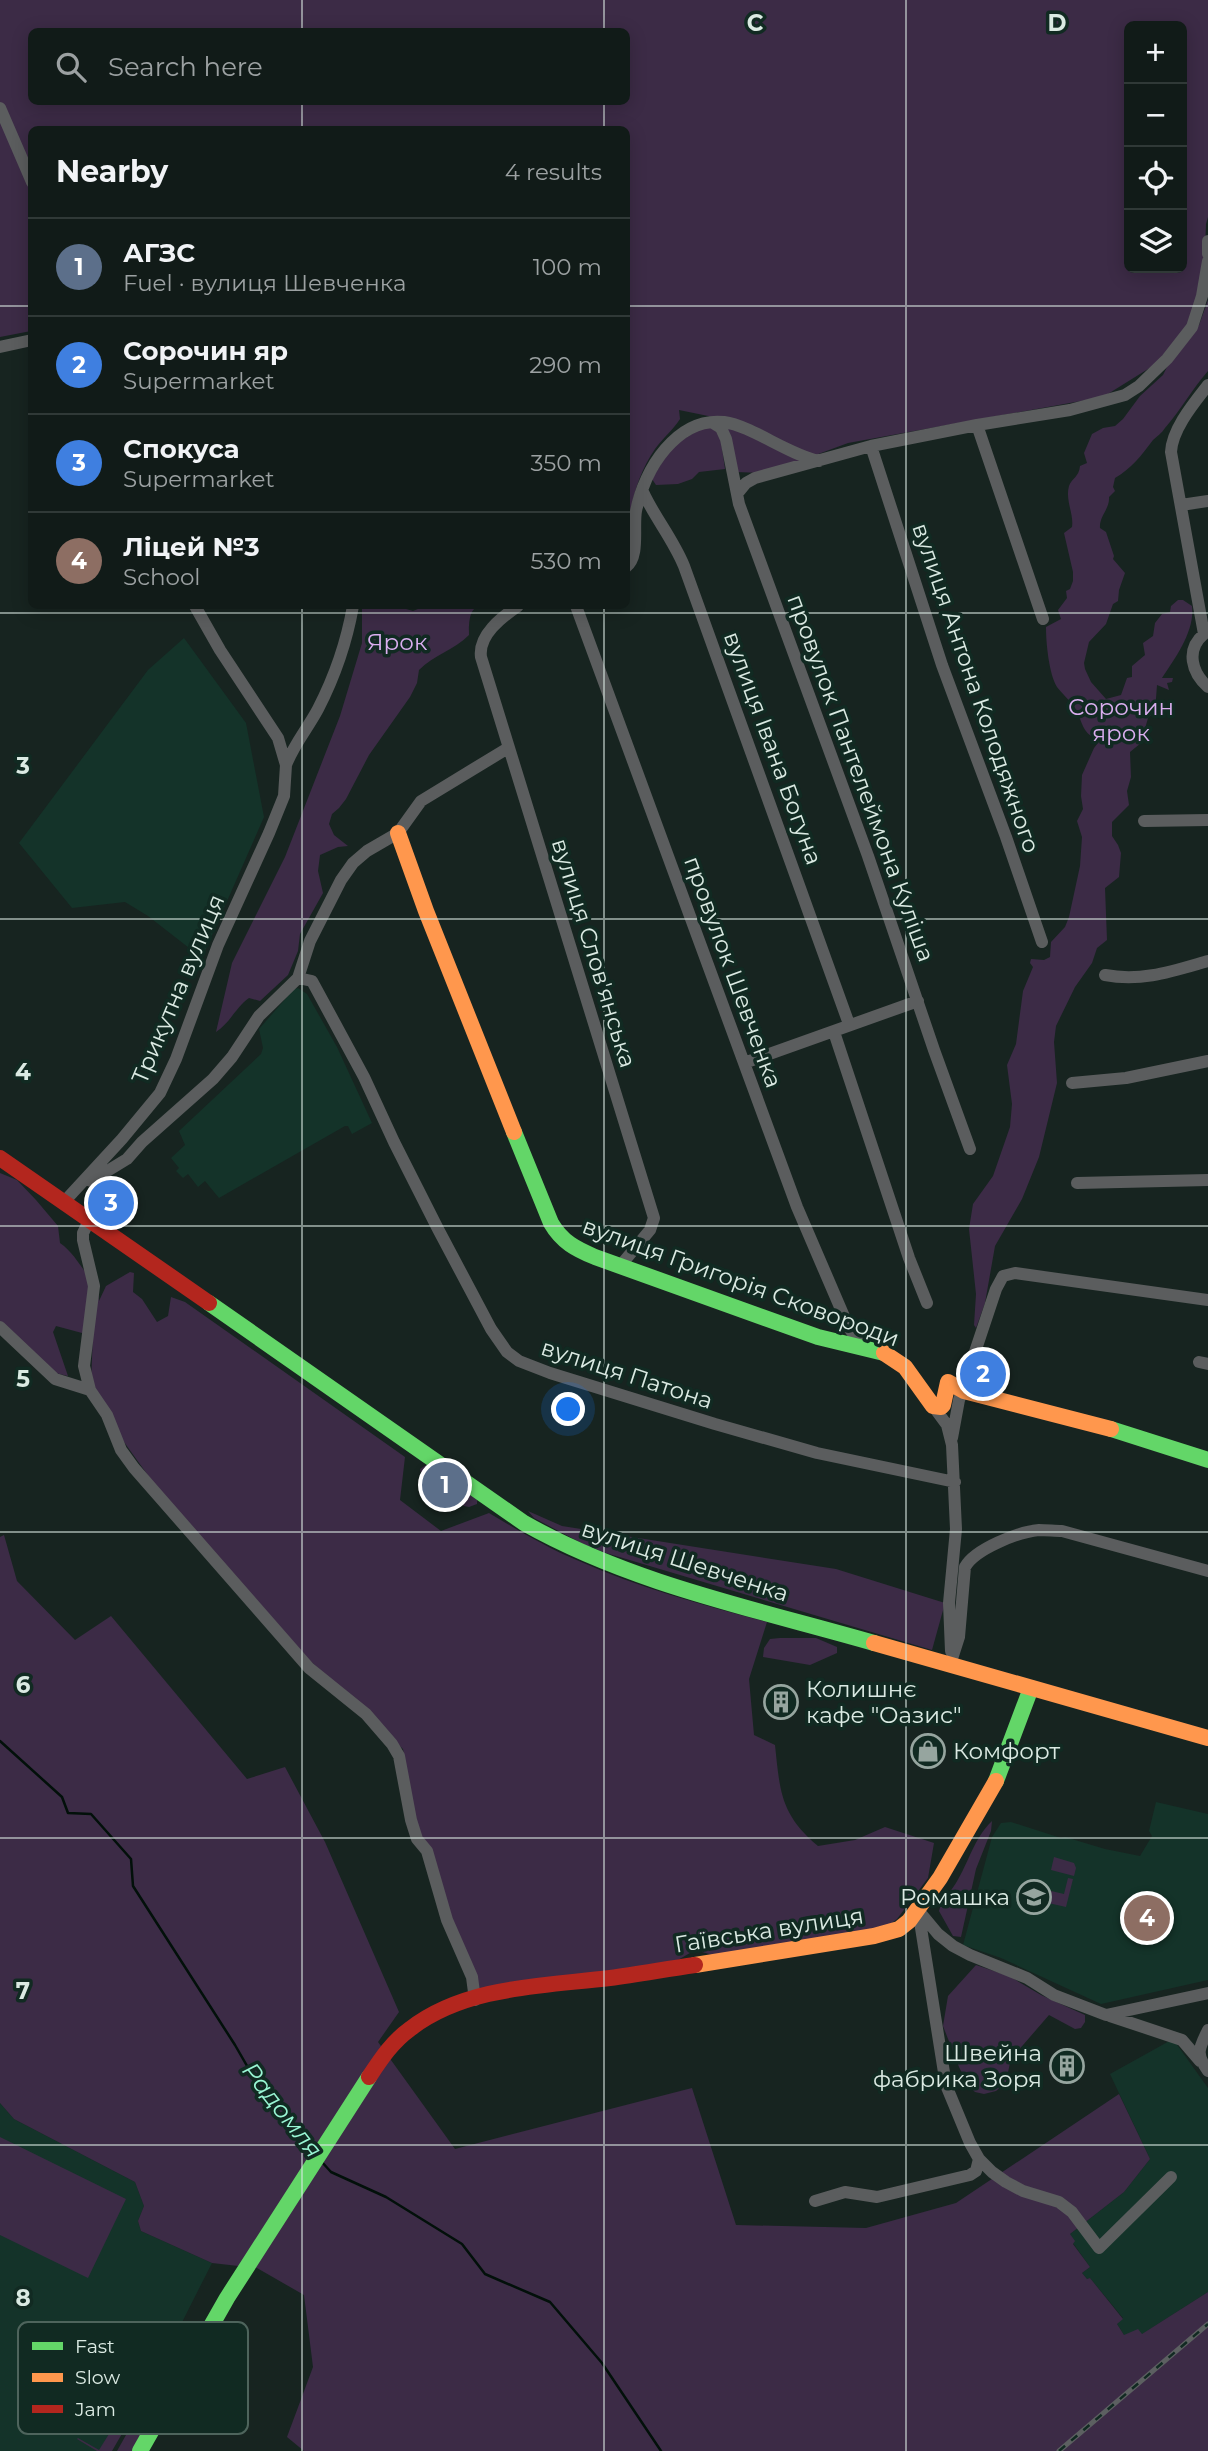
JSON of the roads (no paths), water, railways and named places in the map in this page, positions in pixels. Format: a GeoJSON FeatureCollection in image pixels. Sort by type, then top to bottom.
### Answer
{"type":"FeatureCollection","features":[{"type":"Feature","properties":{"kind":"street"},"geometry":{"type":"LineString","coordinates":[[0,108],[28,173]]}},
{"type":"Feature","properties":{"kind":"street"},"geometry":{"type":"LineString","coordinates":[[1208,242],[1208,254]]}},
{"type":"Feature","properties":{"kind":"street"},"geometry":{"type":"LineString","coordinates":[[737,494],[746,483],[755,478],[871,446],[1070,410],[1125,395],[1139,386],[1167,359],[1192,327],[1202,296],[1208,261]]}},
{"type":"Feature","properties":{"kind":"street"},"geometry":{"type":"LineString","coordinates":[[0,347],[28,341]]}},
{"type":"Feature","properties":{"kind":"street"},"geometry":{"type":"LineString","coordinates":[[1208,384],[1184,420],[1171,446],[1206,634],[1195,646],[1193,662],[1198,675],[1208,687]]}},
{"type":"Feature","properties":{"kind":"street"},"geometry":{"type":"LineString","coordinates":[[630,562],[633,558],[636,510],[643,492],[663,453],[678,435],[694,425],[723,422],[735,425],[801,456],[819,461]]}},
{"type":"Feature","properties":{"kind":"street","name":"провулок Пантелеймона Куліша"},"geometry":{"type":"LineString","coordinates":[[713,423],[721,428],[726,439],[737,494],[970,1149]]}},
{"type":"Feature","properties":{"kind":"street"},"geometry":{"type":"LineString","coordinates":[[977,425],[1043,619]]}},
{"type":"Feature","properties":{"kind":"street","name":"вулиця Антона Колодяжного"},"geometry":{"type":"LineString","coordinates":[[871,446],[943,665],[1042,942]]}},
{"type":"Feature","properties":{"kind":"street","name":"вулиця Івана Богуна"},"geometry":{"type":"LineString","coordinates":[[643,492],[652,512],[677,548],[684,566],[849,1024]]}},
{"type":"Feature","properties":{"kind":"street"},"geometry":{"type":"LineString","coordinates":[[1181,505],[1208,501]]}},
{"type":"Feature","properties":{"kind":"street","name":"Трикутна вулиця"},"geometry":{"type":"LineString","coordinates":[[197,609],[220,650],[278,738],[286,765]]}},
{"type":"Feature","properties":{"kind":"street","name":"Трикутна вулиця"},"geometry":{"type":"LineString","coordinates":[[63,1203],[135,1124],[160,1093],[168,1078],[218,945],[284,796],[286,765],[296,742],[322,700],[337,665],[352,609]]}},
{"type":"Feature","properties":{"kind":"street","name":"вулиця Слов'янська"},"geometry":{"type":"LineString","coordinates":[[514,609],[503,617],[481,644],[481,657],[654,1218],[650,1230],[621,1265]]}},
{"type":"Feature","properties":{"kind":"street","name":"провулок Шевченка"},"geometry":{"type":"LineString","coordinates":[[577,609],[797,1207],[849,1328],[863,1347]]}},
{"type":"Feature","properties":{"kind":"street"},"geometry":{"type":"LineString","coordinates":[[63,1203],[77,1190],[127,1159],[142,1142],[213,1079],[232,1057],[259,1016],[298,978],[310,941],[346,871],[367,851],[398,833],[421,801],[508,748]]}},
{"type":"Feature","properties":{"kind":"street"},"geometry":{"type":"LineString","coordinates":[[1144,821],[1208,820]]}},
{"type":"Feature","properties":{"kind":"street","name":"вулиця Григорія Сковороди"},"geometry":{"type":"LineString","coordinates":[[398,833],[426,911],[556,1235],[578,1250],[818,1336],[863,1347],[903,1364],[919,1391],[933,1406]]}},
{"type":"Feature","properties":{"kind":"street"},"geometry":{"type":"LineString","coordinates":[[1105,975],[1122,978],[1154,977],[1208,961]]}},
{"type":"Feature","properties":{"kind":"street","name":"вулиця Патона"},"geometry":{"type":"LineString","coordinates":[[298,978],[312,981],[324,1002],[483,1314],[503,1348],[513,1357],[572,1380],[817,1453],[955,1482]]}},
{"type":"Feature","properties":{"kind":"street"},"geometry":{"type":"LineString","coordinates":[[744,1063],[918,1001]]}},
{"type":"Feature","properties":{"kind":"street"},"geometry":{"type":"LineString","coordinates":[[834,1032],[909,1258],[927,1303]]}},
{"type":"Feature","properties":{"kind":"street"},"geometry":{"type":"LineString","coordinates":[[1072,1083],[1126,1078],[1208,1061]]}},
{"type":"Feature","properties":{"kind":"street","name":"вулиця Шевченка"},"geometry":{"type":"LineString","coordinates":[[0,1158],[524,1523],[565,1546],[634,1574],[1208,1738]]}},
{"type":"Feature","properties":{"kind":"street"},"geometry":{"type":"LineString","coordinates":[[1077,1183],[1208,1180]]}},
{"type":"Feature","properties":{"kind":"street"},"geometry":{"type":"LineString","coordinates":[[89,1221],[83,1233],[83,1240],[94,1286],[84,1366],[90,1390],[107,1415],[121,1450],[134,1468],[309,1668],[366,1714],[392,1744],[399,1756],[417,1839],[427,1851],[447,1920],[472,1977],[475,2000]]}},
{"type":"Feature","properties":{"kind":"street"},"geometry":{"type":"LineString","coordinates":[[937,1662],[948,1603],[956,1529],[952,1438],[956,1410],[998,1284],[1010,1273],[1208,1300]]}},
{"type":"Feature","properties":{"kind":"street"},"geometry":{"type":"LineString","coordinates":[[0,1327],[55,1379],[90,1390]]}},
{"type":"Feature","properties":{"kind":"street"},"geometry":{"type":"LineString","coordinates":[[933,1406],[943,1405],[948,1381],[963,1370],[978,1343]]}},
{"type":"Feature","properties":{"kind":"street"},"geometry":{"type":"LineString","coordinates":[[948,1381],[964,1391],[1093,1423],[1208,1460]]}},
{"type":"Feature","properties":{"kind":"street"},"geometry":{"type":"LineString","coordinates":[[933,1406],[947,1425],[952,1438]]}},
{"type":"Feature","properties":{"kind":"street"},"geometry":{"type":"LineString","coordinates":[[937,1662],[960,1637],[965,1567],[969,1559],[977,1552],[1020,1535],[1040,1530],[1062,1531],[1208,1571]]}},
{"type":"Feature","properties":{"kind":"street","name":"Гаївська вулиця"},"geometry":{"type":"LineString","coordinates":[[215,2322],[316,2157],[386,2051],[400,2035],[439,2011],[522,1988],[636,1975],[874,1936],[898,1929],[909,1921],[940,1878],[997,1779],[1031,1688]]}},
{"type":"Feature","properties":{"kind":"street"},"geometry":{"type":"LineString","coordinates":[[918,1909],[938,1934],[953,1946],[1027,1978],[1054,1995],[1182,2040],[1204,2066]]}},
{"type":"Feature","properties":{"kind":"street"},"geometry":{"type":"LineString","coordinates":[[918,1909],[946,2085],[961,2125],[979,2159],[1006,2182],[1023,2192],[1059,2202],[1072,2211],[1099,2248],[1171,2177]]}},
{"type":"Feature","properties":{"kind":"street"},"geometry":{"type":"LineString","coordinates":[[1106,2014],[1208,1993]]}},
{"type":"Feature","properties":{"kind":"street"},"geometry":{"type":"LineString","coordinates":[[1204,2066],[1198,2052],[1208,2030]]}},
{"type":"Feature","properties":{"kind":"street"},"geometry":{"type":"LineString","coordinates":[[815,2201],[845,2192],[877,2197],[970,2175],[976,2171],[979,2159]]}},
{"type":"Feature","properties":{"kind":"street","name":"Гаївська вулиця"},"geometry":{"type":"LineString","coordinates":[[141,2451],[151,2434]]}},
{"type":"Feature","properties":{"kind":"waterway","name":"Радомля"},"geometry":{"type":"LineString","coordinates":[[0,1741],[62,1797],[68,1813],[91,1814],[131,1859],[133,1886],[262,2092],[311,2152]]}},
{"type":"Feature","properties":{"kind":"waterway","name":"Радомля"},"geometry":{"type":"LineString","coordinates":[[321,2161],[331,2172],[386,2197],[462,2244],[485,2274],[550,2302],[602,2363],[661,2451]]}},
{"type":"Feature","properties":{"kind":"railway"},"geometry":{"type":"LineString","coordinates":[[1059,2451],[1208,2324]]}},
{"type":"Feature","properties":{"kind":"place","name":"Спокуса"},"geometry":{"type":"Point","coordinates":[111,1203]}},
{"type":"Feature","properties":{"kind":"place","name":"Сорочин яр"},"geometry":{"type":"Point","coordinates":[983,1374]}},
{"type":"Feature","properties":{"kind":"place","name":"АГЗС"},"geometry":{"type":"Point","coordinates":[445,1485]}},
{"type":"Feature","properties":{"kind":"place","name":"Колишнє кафе \"Оазис\""},"geometry":{"type":"Point","coordinates":[781,1702]}},
{"type":"Feature","properties":{"kind":"place","name":"Комфорт"},"geometry":{"type":"Point","coordinates":[928,1751]}},
{"type":"Feature","properties":{"kind":"place","name":"Ромашка"},"geometry":{"type":"Point","coordinates":[1034,1897]}},
{"type":"Feature","properties":{"kind":"place","name":"Ліцей №3"},"geometry":{"type":"Point","coordinates":[1147,1918]}},
{"type":"Feature","properties":{"kind":"place","name":"Швейна фабрика Зоря"},"geometry":{"type":"Point","coordinates":[1067,2066]}},
{"type":"Feature","properties":{"kind":"park label","name":"Ярок"},"geometry":{"type":"Point","coordinates":[397,642]}},
{"type":"Feature","properties":{"kind":"park label","name":"Сорочин ярок"},"geometry":{"type":"Point","coordinates":[1121,720]}}]}
